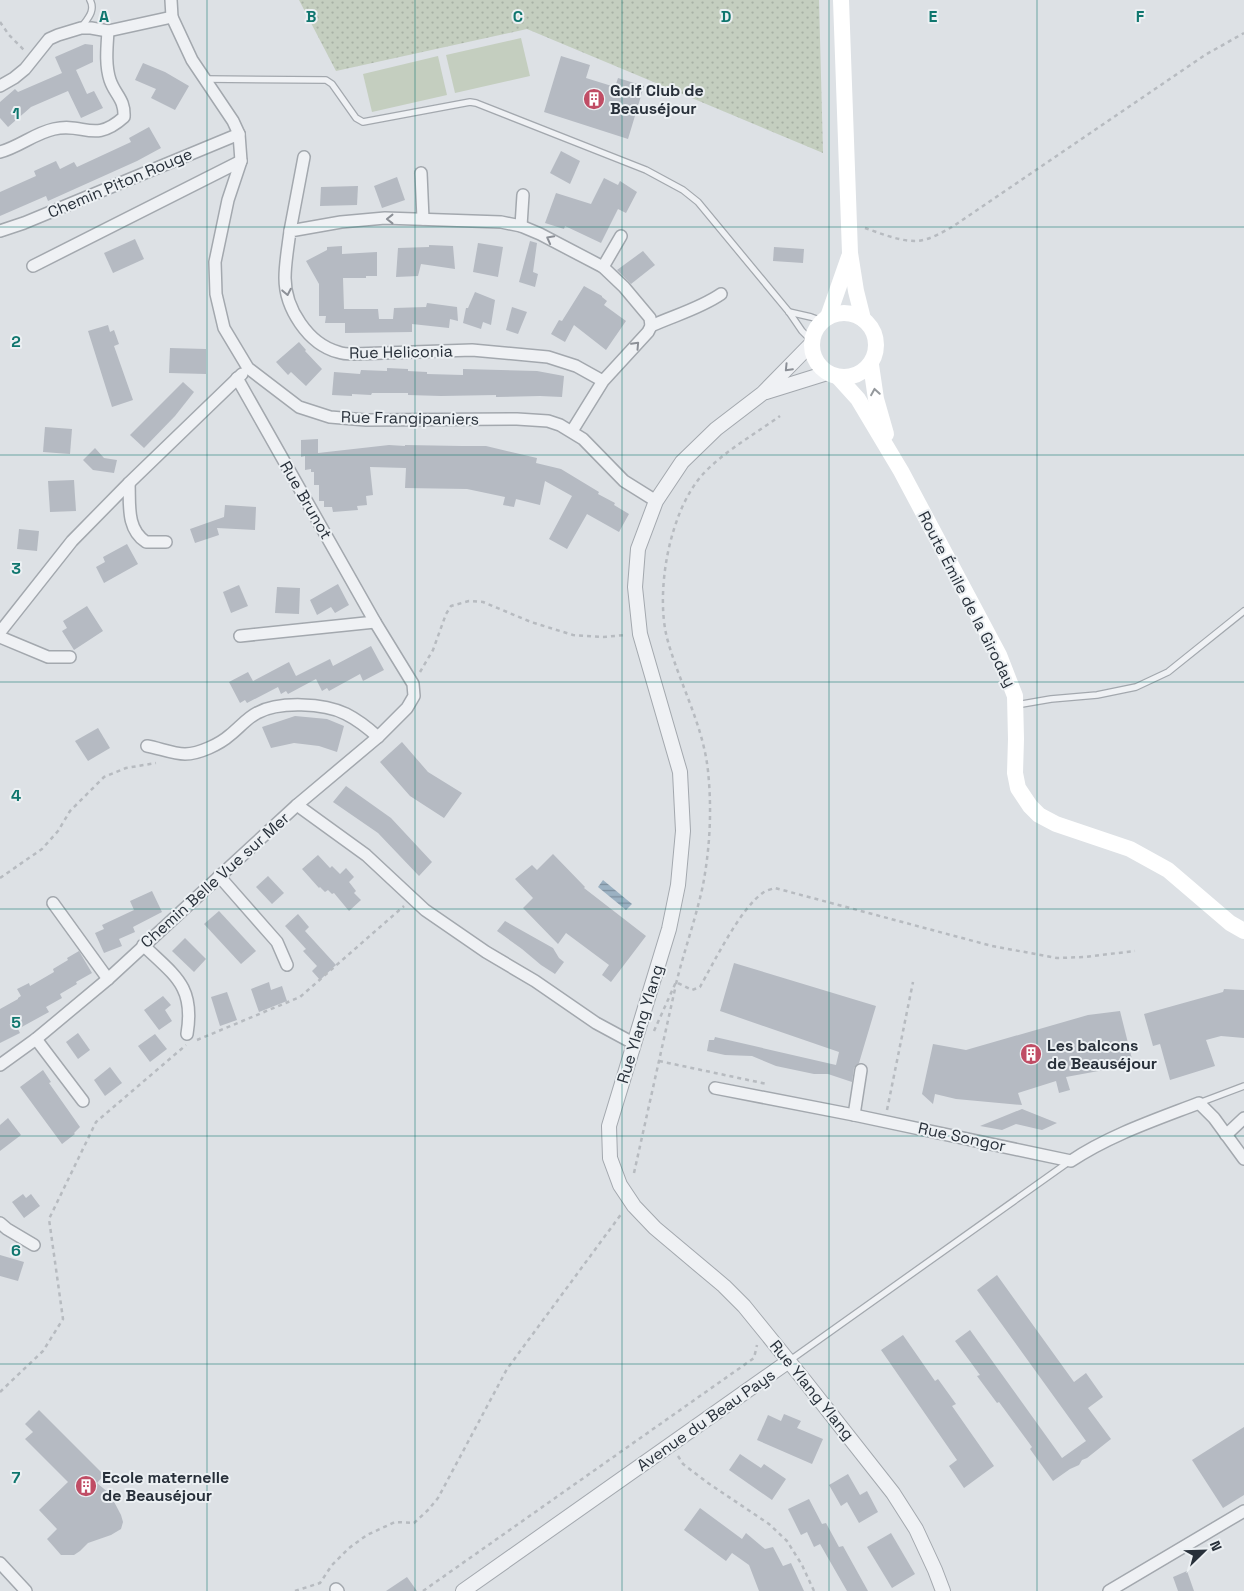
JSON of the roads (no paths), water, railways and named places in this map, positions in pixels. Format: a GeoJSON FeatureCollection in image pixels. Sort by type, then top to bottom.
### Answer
{"type":"FeatureCollection","features":[{"type":"Feature","properties":{"kind":"main road"},"geometry":{"type":"LineString","coordinates":[[841,0],[850,253],[863,319]]}},
{"type":"Feature","properties":{"kind":"main road"},"geometry":{"type":"LineString","coordinates":[[850,253],[825,319],[814,333],[812,352],[815,360],[858,399],[901,471]]}},
{"type":"Feature","properties":{"kind":"main road"},"geometry":{"type":"LineString","coordinates":[[825,319],[837,314],[846,313],[863,319],[871,326],[877,346],[871,365],[865,371],[857,376],[833,375]]}},
{"type":"Feature","properties":{"kind":"main road"},"geometry":{"type":"LineString","coordinates":[[871,365],[882,424],[901,471]]}},
{"type":"Feature","properties":{"kind":"main road","name":"Route Émile de la Giroday"},"geometry":{"type":"LineString","coordinates":[[901,471],[998,655],[1013,689],[1016,706],[1015,772],[1018,788],[1030,806],[1039,816],[1056,824],[1130,849],[1168,870],[1230,922],[1244,931]]}},
{"type":"Feature","properties":{"kind":"street","name":"Rue Frangipaniers"},"geometry":{"type":"LineString","coordinates":[[171,0],[172,16],[192,60],[233,120],[239,134],[241,161],[228,200],[215,262],[216,294],[224,328],[248,368],[299,407],[330,417],[366,420],[517,419],[548,421],[572,431],[583,439],[624,481],[656,502]]}},
{"type":"Feature","properties":{"kind":"street"},"geometry":{"type":"LineString","coordinates":[[0,86],[25,69],[49,39],[81,28],[108,32],[172,16]]}},
{"type":"Feature","properties":{"kind":"street"},"geometry":{"type":"LineString","coordinates":[[0,152],[56,128],[94,132],[116,124],[124,117],[125,108],[122,100],[114,89],[109,77],[108,32]]}},
{"type":"Feature","properties":{"kind":"street","name":"Chemin Piton Rouge"},"geometry":{"type":"LineString","coordinates":[[0,232],[239,134]]}},
{"type":"Feature","properties":{"kind":"street","name":"Rue Heliconia"},"geometry":{"type":"LineString","coordinates":[[304,158],[290,232],[285,278],[288,297],[295,316],[309,334],[322,345],[338,352],[354,354],[472,350],[548,357],[576,366],[603,381]]}},
{"type":"Feature","properties":{"kind":"street","name":"Chemin Piton Rouge"},"geometry":{"type":"LineString","coordinates":[[33,266],[241,161]]}},
{"type":"Feature","properties":{"kind":"street"},"geometry":{"type":"LineString","coordinates":[[421,173],[423,219]]}},
{"type":"Feature","properties":{"kind":"street"},"geometry":{"type":"LineString","coordinates":[[522,226],[523,195]]}},
{"type":"Feature","properties":{"kind":"street"},"geometry":{"type":"LineString","coordinates":[[290,232],[340,222],[385,218],[500,222],[522,226],[603,267],[646,312],[650,318],[651,326],[648,332],[603,381],[572,431]]}},
{"type":"Feature","properties":{"kind":"street"},"geometry":{"type":"LineString","coordinates":[[603,267],[621,236]]}},
{"type":"Feature","properties":{"kind":"street"},"geometry":{"type":"LineString","coordinates":[[651,326],[706,304],[721,294]]}},
{"type":"Feature","properties":{"kind":"street"},"geometry":{"type":"LineString","coordinates":[[763,393],[812,342]]}},
{"type":"Feature","properties":{"kind":"street"},"geometry":{"type":"LineString","coordinates":[[0,632],[72,541],[248,368]]}},
{"type":"Feature","properties":{"kind":"street"},"geometry":{"type":"LineString","coordinates":[[763,393],[833,375]]}},
{"type":"Feature","properties":{"kind":"street","name":"Rue Brunot"},"geometry":{"type":"LineString","coordinates":[[237,378],[413,684]]}},
{"type":"Feature","properties":{"kind":"street","name":"Rue Ylang Ylang"},"geometry":{"type":"LineString","coordinates":[[763,393],[716,429],[682,462],[656,502],[638,549],[635,587],[640,634],[680,772],[683,831],[678,885],[669,929],[609,1126],[610,1158],[620,1185],[634,1206],[655,1228],[724,1286],[762,1328],[893,1493],[916,1530],[943,1591]]}},
{"type":"Feature","properties":{"kind":"street"},"geometry":{"type":"LineString","coordinates":[[130,483],[131,519],[136,532],[146,542],[166,542]]}},
{"type":"Feature","properties":{"kind":"street"},"geometry":{"type":"LineString","coordinates":[[240,636],[376,622]]}},
{"type":"Feature","properties":{"kind":"street"},"geometry":{"type":"LineString","coordinates":[[0,637],[48,657],[70,657]]}},
{"type":"Feature","properties":{"kind":"street","name":"Chemin Belle Vue sur Mer"},"geometry":{"type":"LineString","coordinates":[[0,1064],[36,1039],[108,978],[297,805],[378,737],[407,708],[414,696],[413,684]]}},
{"type":"Feature","properties":{"kind":"street"},"geometry":{"type":"LineString","coordinates":[[147,746],[184,754],[198,752],[228,737],[255,713],[286,705],[317,706],[345,714],[368,728],[378,737]]}},
{"type":"Feature","properties":{"kind":"street"},"geometry":{"type":"LineString","coordinates":[[297,805],[366,855],[412,899],[456,931],[535,981],[573,1009],[633,1043]]}},
{"type":"Feature","properties":{"kind":"street"},"geometry":{"type":"LineString","coordinates":[[218,876],[277,942],[288,965]]}},
{"type":"Feature","properties":{"kind":"street"},"geometry":{"type":"LineString","coordinates":[[53,903],[108,978]]}},
{"type":"Feature","properties":{"kind":"street"},"geometry":{"type":"LineString","coordinates":[[143,945],[179,982],[186,993],[189,1004],[190,1040]]}},
{"type":"Feature","properties":{"kind":"street"},"geometry":{"type":"LineString","coordinates":[[36,1039],[83,1101]]}},
{"type":"Feature","properties":{"kind":"street"},"geometry":{"type":"LineString","coordinates":[[854,1115],[861,1070]]}},
{"type":"Feature","properties":{"kind":"street","name":"Rue Songor"},"geometry":{"type":"LineString","coordinates":[[715,1088],[885,1121],[1070,1161]]}},
{"type":"Feature","properties":{"kind":"street"},"geometry":{"type":"LineString","coordinates":[[1070,1161],[1094,1145],[1199,1102],[1244,1159]]}},
{"type":"Feature","properties":{"kind":"street"},"geometry":{"type":"LineString","coordinates":[[1226,1135],[1244,1118]]}},
{"type":"Feature","properties":{"kind":"street"},"geometry":{"type":"LineString","coordinates":[[2,1228],[34,1245]]}},
{"type":"Feature","properties":{"kind":"street","name":"Avenue du Beau Pays"},"geometry":{"type":"LineString","coordinates":[[463,1591],[789,1361]]}},
{"type":"Feature","properties":{"kind":"street"},"geometry":{"type":"LineString","coordinates":[[1109,1591],[1244,1511]]}},
{"type":"Feature","properties":{"kind":"street"},"geometry":{"type":"LineString","coordinates":[[0,1563],[26,1591]]}},
{"type":"Feature","properties":{"kind":"lane"},"geometry":{"type":"LineString","coordinates":[[81,28],[92,12],[90,0]]}},
{"type":"Feature","properties":{"kind":"lane"},"geometry":{"type":"LineString","coordinates":[[205,79],[326,80],[332,84],[356,118],[363,122],[476,102],[646,170],[683,190],[698,202],[812,342]]}},
{"type":"Feature","properties":{"kind":"lane"},"geometry":{"type":"LineString","coordinates":[[789,312],[825,319]]}},
{"type":"Feature","properties":{"kind":"lane"},"geometry":{"type":"LineString","coordinates":[[1016,706],[1051,699],[1097,695],[1136,687],[1168,672],[1244,611]]}},
{"type":"Feature","properties":{"kind":"lane"},"geometry":{"type":"LineString","coordinates":[[1199,1102],[1244,1086]]}},
{"type":"Feature","properties":{"kind":"lane","name":"Avenue du Beau Pays"},"geometry":{"type":"LineString","coordinates":[[789,1361],[1070,1161]]}},
{"type":"Feature","properties":{"kind":"water"},"geometry":{"type":"Polygon","coordinates":[[[603,880],[632,904],[626,910],[598,887],[603,880]]]}},
{"type":"Feature","properties":{"kind":"place","name":"Golf Club de Beauséjour"},"geometry":{"type":"Point","coordinates":[594,99]}},
{"type":"Feature","properties":{"kind":"place","name":"Les balcons de Beauséjour"},"geometry":{"type":"Point","coordinates":[1031,1054]}},
{"type":"Feature","properties":{"kind":"place","name":"Ecole maternelle de Beauséjour"},"geometry":{"type":"Point","coordinates":[86,1486]}}]}
